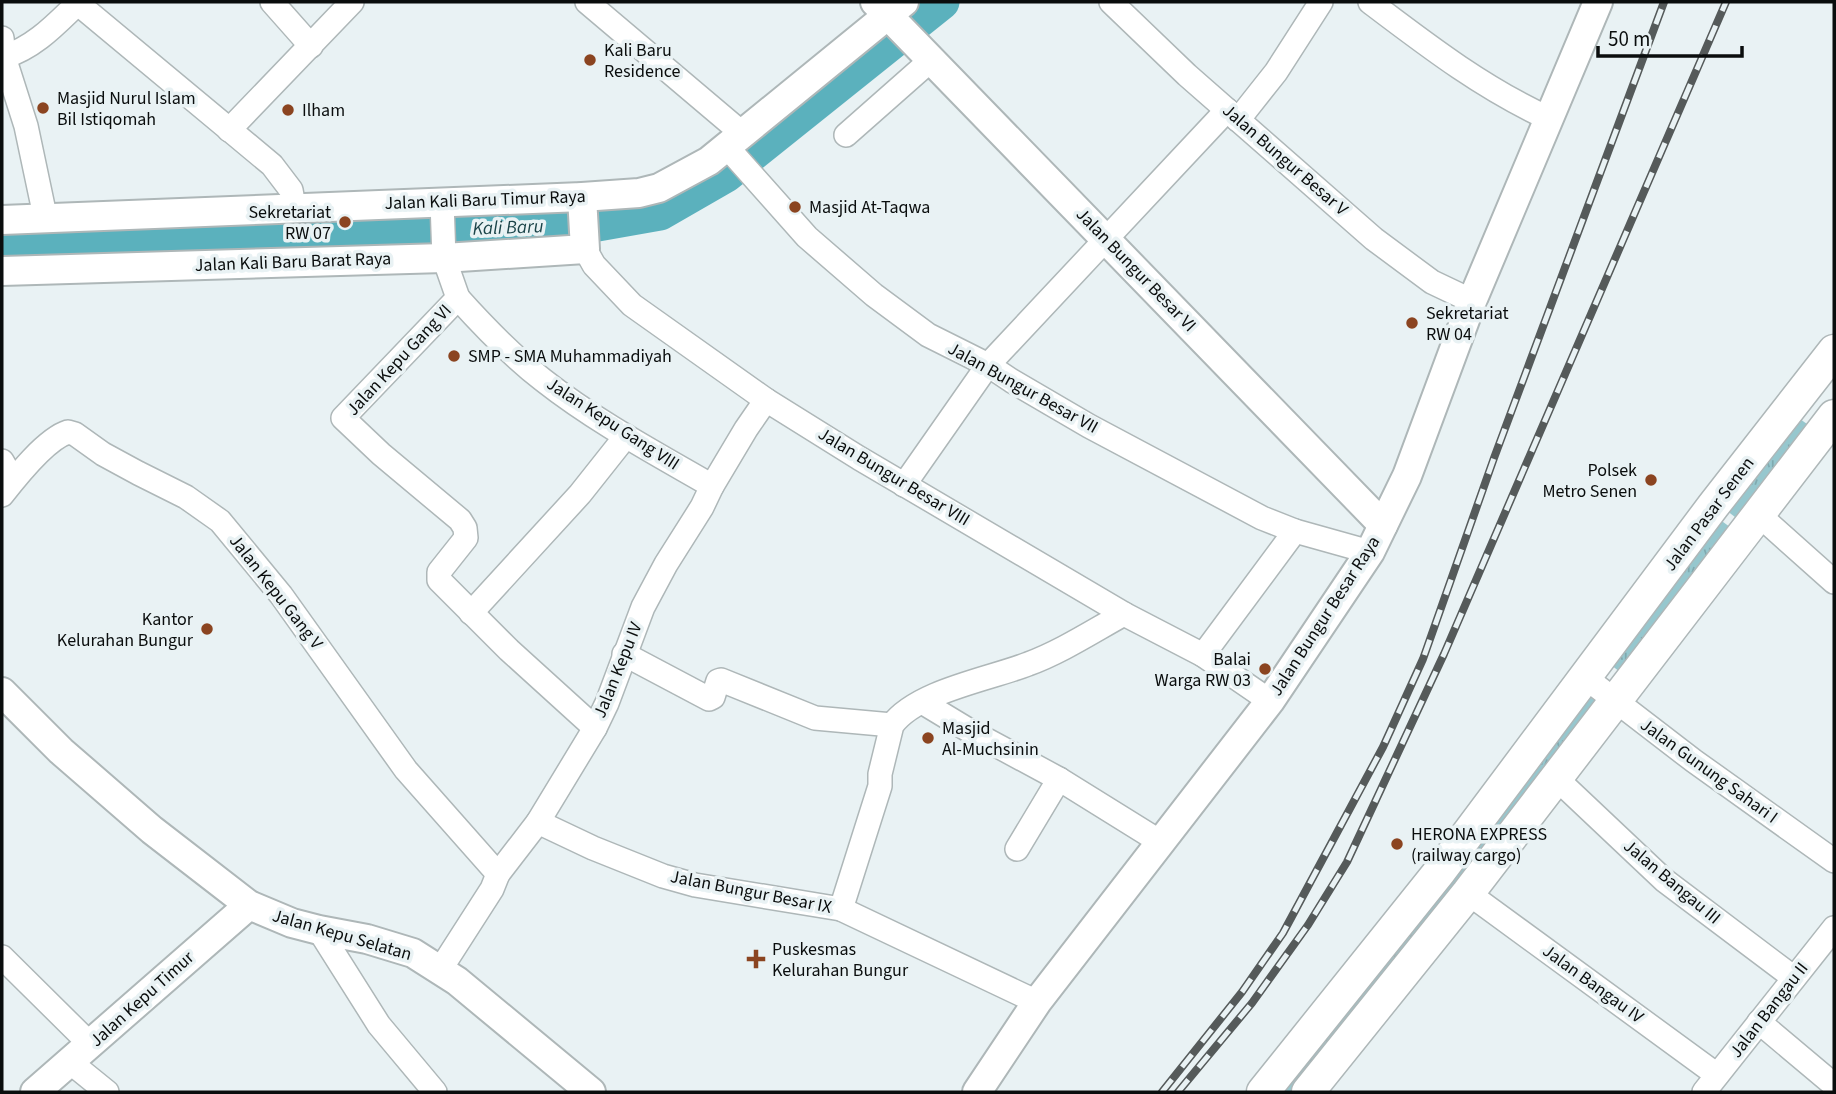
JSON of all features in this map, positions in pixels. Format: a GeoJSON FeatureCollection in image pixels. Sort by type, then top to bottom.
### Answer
{"type":"FeatureCollection","features":[{"type":"Feature","properties":{"kind":"main road","name":"Jalan Pasar Senen"},"geometry":{"type":"LineString","coordinates":[[1586,678],[1713,506],[1834,351]]}},
{"type":"Feature","properties":{"kind":"main road"},"geometry":{"type":"LineString","coordinates":[[1308,1092],[1557,779],[1833,417],[1800,396]]}},
{"type":"Feature","properties":{"kind":"main road"},"geometry":{"type":"LineString","coordinates":[[1264,1092],[1440,871],[1586,678]]}},
{"type":"Feature","properties":{"kind":"street"},"geometry":{"type":"LineString","coordinates":[[272,2],[311,46]]}},
{"type":"Feature","properties":{"kind":"street"},"geometry":{"type":"LineString","coordinates":[[229,130],[352,2]]}},
{"type":"Feature","properties":{"kind":"street","name":"Jalan Bungur Besar VII"},"geometry":{"type":"LineString","coordinates":[[587,2],[738,152],[807,237],[874,295],[928,335],[988,365],[1031,393],[1262,518],[1295,531],[1370,552]]}},
{"type":"Feature","properties":{"kind":"street","name":"Jalan Bungur Besar V"},"geometry":{"type":"LineString","coordinates":[[1111,2],[1233,115],[1374,239],[1432,282],[1472,301]]}},
{"type":"Feature","properties":{"kind":"street"},"geometry":{"type":"LineString","coordinates":[[904,485],[988,365],[1105,239],[1276,72],[1321,2]]}},
{"type":"Feature","properties":{"kind":"street"},"geometry":{"type":"LineString","coordinates":[[1370,2],[1458,68],[1493,90],[1550,119]]}},
{"type":"Feature","properties":{"kind":"street","name":"Jalan Bungur Besar Raya"},"geometry":{"type":"LineString","coordinates":[[977,1092],[1037,1002],[1270,701],[1370,552],[1407,476],[1472,301],[1598,2]]}},
{"type":"Feature","properties":{"kind":"street"},"geometry":{"type":"LineString","coordinates":[[45,216],[26,126],[3,48],[21,52],[38,41],[77,3],[272,165],[287,181],[294,207]]}},
{"type":"Feature","properties":{"kind":"street","name":"Jalan Kali Baru Timur Raya"},"geometry":{"type":"LineString","coordinates":[[2,220],[294,207],[442,211],[583,226],[639,193],[659,188],[709,161],[738,152],[891,11]]}},
{"type":"Feature","properties":{"kind":"street","name":"Jalan Bungur Besar VI"},"geometry":{"type":"LineString","coordinates":[[891,11],[925,54],[1383,525]]}},
{"type":"Feature","properties":{"kind":"street"},"geometry":{"type":"LineString","coordinates":[[846,135],[925,54]]}},
{"type":"Feature","properties":{"kind":"street","name":"Jalan Kepu Gang VI"},"geometry":{"type":"LineString","coordinates":[[442,211],[444,256],[458,298],[343,418],[466,528],[466,538],[439,572],[439,580],[595,728]]}},
{"type":"Feature","properties":{"kind":"street","name":"Jalan Kali Baru Barat Raya"},"geometry":{"type":"LineString","coordinates":[[2,271],[444,256],[583,226]]}},
{"type":"Feature","properties":{"kind":"street","name":"Jalan Bungur Besar VIII"},"geometry":{"type":"LineString","coordinates":[[583,226],[594,265],[632,305],[766,400],[904,485],[1124,614],[1203,655],[1270,701]]}},
{"type":"Feature","properties":{"kind":"street","name":"Jalan Kepu Gang VIII"},"geometry":{"type":"LineString","coordinates":[[458,298],[543,380],[626,436],[712,486]]}},
{"type":"Feature","properties":{"kind":"street","name":"Jalan Kepu IV"},"geometry":{"type":"LineString","coordinates":[[440,970],[499,874],[538,822],[595,728],[643,607],[712,486],[766,400]]}},
{"type":"Feature","properties":{"kind":"street","name":"Jalan Kepu Gang V"},"geometry":{"type":"LineString","coordinates":[[6,479],[18,472],[55,439],[68,432],[126,467],[186,497],[220,521],[260,567],[297,616],[406,770],[499,874]]}},
{"type":"Feature","properties":{"kind":"street"},"geometry":{"type":"LineString","coordinates":[[471,613],[580,494],[626,436]]}},
{"type":"Feature","properties":{"kind":"street"},"geometry":{"type":"LineString","coordinates":[[1759,515],[1834,582]]}},
{"type":"Feature","properties":{"kind":"street"},"geometry":{"type":"LineString","coordinates":[[1203,655],[1295,531]]}},
{"type":"Feature","properties":{"kind":"street"},"geometry":{"type":"LineString","coordinates":[[841,909],[880,786],[880,774],[892,725],[908,709],[922,702],[974,681],[1030,664],[1124,614]]}},
{"type":"Feature","properties":{"kind":"street"},"geometry":{"type":"LineString","coordinates":[[624,654],[709,699],[713,697],[719,679],[815,718],[892,725]]}},
{"type":"Feature","properties":{"kind":"street","name":"Jalan Gunung Sahari I"},"geometry":{"type":"LineString","coordinates":[[1586,678],[1834,861]]}},
{"type":"Feature","properties":{"kind":"street","name":"Jalan Kepu Selatan"},"geometry":{"type":"LineString","coordinates":[[2,692],[61,751],[141,822],[248,905],[292,923],[367,939],[414,953],[457,981],[591,1092]]}},
{"type":"Feature","properties":{"kind":"street"},"geometry":{"type":"LineString","coordinates":[[922,702],[1059,779],[1161,843]]}},
{"type":"Feature","properties":{"kind":"street"},"geometry":{"type":"LineString","coordinates":[[1017,849],[1059,779]]}},
{"type":"Feature","properties":{"kind":"street","name":"Jalan Bangau III"},"geometry":{"type":"LineString","coordinates":[[1557,779],[1664,880],[1794,978]]}},
{"type":"Feature","properties":{"kind":"street","name":"Jalan Bungur Besar IX"},"geometry":{"type":"LineString","coordinates":[[538,822],[663,876],[695,885],[841,909],[1037,1002]]}},
{"type":"Feature","properties":{"kind":"street","name":"Jalan Bangau IV"},"geometry":{"type":"LineString","coordinates":[[1468,893],[1711,1084]]}},
{"type":"Feature","properties":{"kind":"street","name":"Jalan Kepu Timur"},"geometry":{"type":"LineString","coordinates":[[35,1092],[248,905]]}},
{"type":"Feature","properties":{"kind":"street","name":"Jalan Bangau II"},"geometry":{"type":"LineString","coordinates":[[1711,1084],[1834,928]]}},
{"type":"Feature","properties":{"kind":"street"},"geometry":{"type":"LineString","coordinates":[[319,930],[379,1025],[435,1092]]}},
{"type":"Feature","properties":{"kind":"street"},"geometry":{"type":"LineString","coordinates":[[345,971],[367,939]]}},
{"type":"Feature","properties":{"kind":"street"},"geometry":{"type":"LineString","coordinates":[[2,957],[107,1092]]}},
{"type":"Feature","properties":{"kind":"street"},"geometry":{"type":"LineString","coordinates":[[1759,1021],[1834,1085]]}},
{"type":"Feature","properties":{"kind":"green space"},"geometry":{"type":"Polygon","coordinates":[[[1800,419],[1814,429],[1740,521],[1726,510],[1800,419]]]}},
{"type":"Feature","properties":{"kind":"green space"},"geometry":{"type":"Polygon","coordinates":[[[1719,519],[1734,530],[1624,675],[1611,665],[1719,519]]]}},
{"type":"Feature","properties":{"kind":"green space"},"geometry":{"type":"Polygon","coordinates":[[[1590,697],[1603,707],[1297,1092],[1277,1092],[1590,697]]]}},
{"type":"Feature","properties":{"kind":"waterway","name":"Kali Baru"},"geometry":{"type":"LineString","coordinates":[[2,247],[592,225],[660,213],[726,175],[942,2]]}},
{"type":"Feature","properties":{"kind":"railway"},"geometry":{"type":"LineString","coordinates":[[1162,1092],[1242,992],[1283,933],[1383,747],[1423,659],[1494,458],[1664,2]]}},
{"type":"Feature","properties":{"kind":"railway"},"geometry":{"type":"LineString","coordinates":[[1178,1092],[1252,1003],[1308,925],[1347,862],[1444,654],[1726,2]]}},
{"type":"Feature","properties":{"kind":"place","name":"Kali Baru Residence"},"geometry":{"type":"Point","coordinates":[590,60]}},
{"type":"Feature","properties":{"kind":"place","name":"Masjid Nurul Islam Bil Istiqomah"},"geometry":{"type":"Point","coordinates":[43,108]}},
{"type":"Feature","properties":{"kind":"place","name":"Ilham"},"geometry":{"type":"Point","coordinates":[288,110]}},
{"type":"Feature","properties":{"kind":"place","name":"Masjid At-Taqwa"},"geometry":{"type":"Point","coordinates":[795,207]}},
{"type":"Feature","properties":{"kind":"place","name":"Sekretariat RW 07"},"geometry":{"type":"Point","coordinates":[345,222]}},
{"type":"Feature","properties":{"kind":"place","name":"Sekretariat RW 04"},"geometry":{"type":"Point","coordinates":[1412,323]}},
{"type":"Feature","properties":{"kind":"place","name":"SMP - SMA Muhammadiyah"},"geometry":{"type":"Point","coordinates":[454,356]}},
{"type":"Feature","properties":{"kind":"place","name":"Polsek Metro Senen"},"geometry":{"type":"Point","coordinates":[1651,480]}},
{"type":"Feature","properties":{"kind":"place","name":"Kantor Kelurahan Bungur"},"geometry":{"type":"Point","coordinates":[207,629]}},
{"type":"Feature","properties":{"kind":"place","name":"Balai Warga RW 03"},"geometry":{"type":"Point","coordinates":[1265,669]}},
{"type":"Feature","properties":{"kind":"place","name":"Masjid Al-Muchsinin"},"geometry":{"type":"Point","coordinates":[928,738]}},
{"type":"Feature","properties":{"kind":"place","name":"HERONA EXPRESS (railway cargo)"},"geometry":{"type":"Point","coordinates":[1397,844]}},
{"type":"Feature","properties":{"kind":"place","name":"Puskesmas Kelurahan Bungur"},"geometry":{"type":"Point","coordinates":[756,959]}}]}
